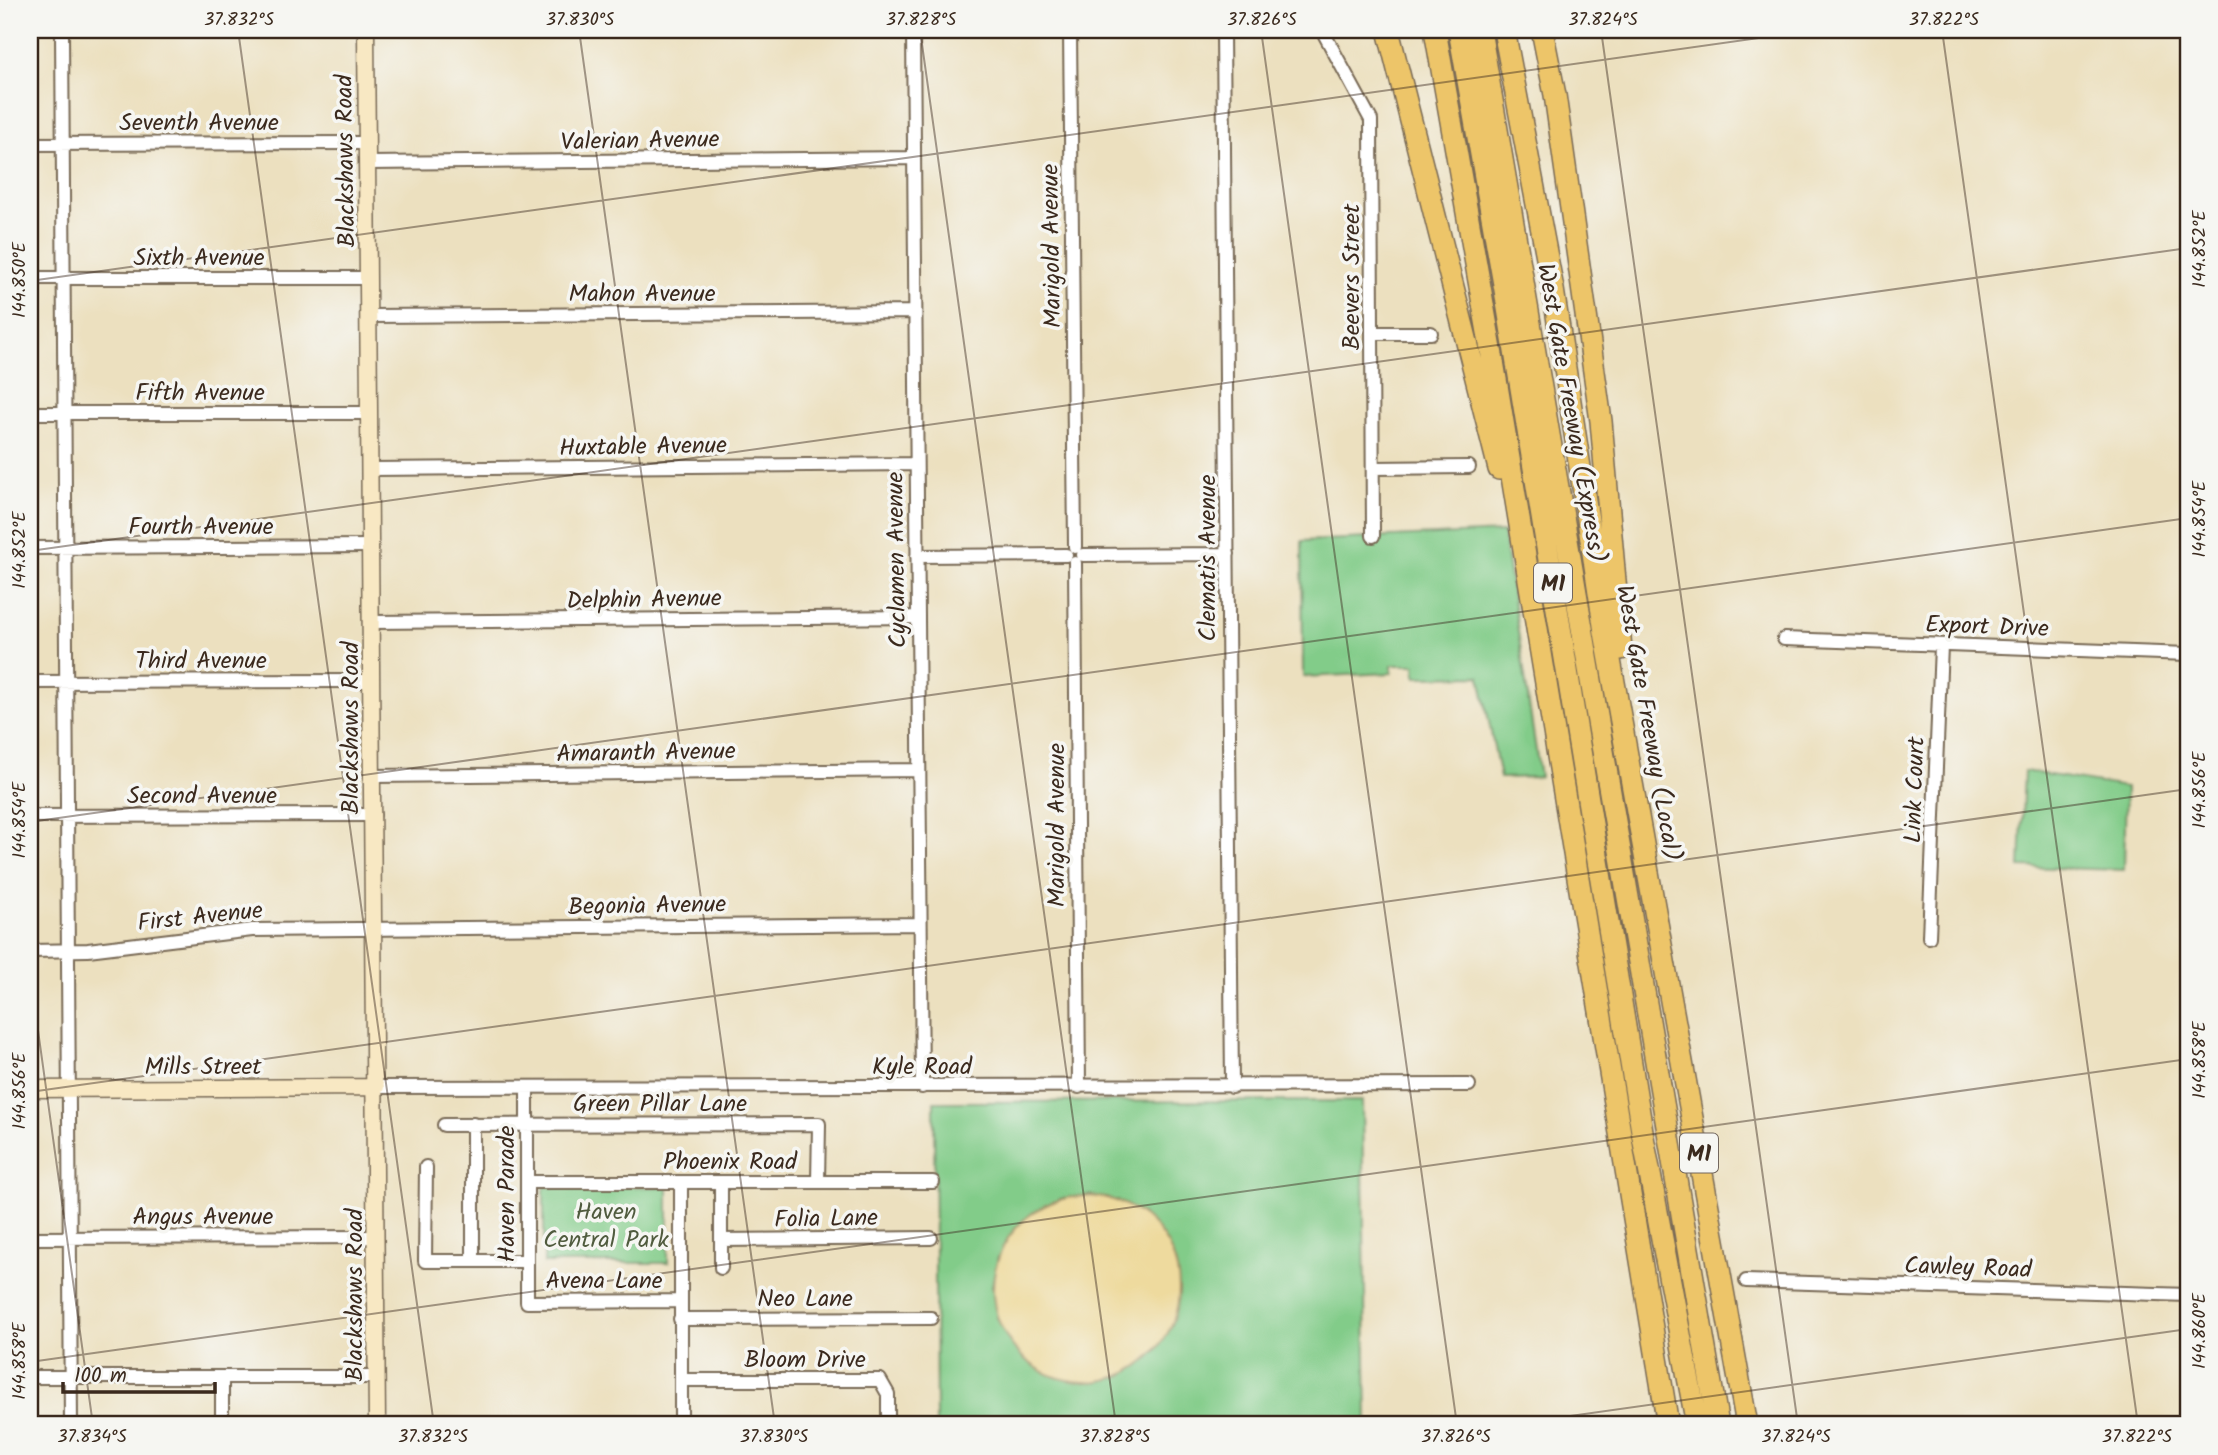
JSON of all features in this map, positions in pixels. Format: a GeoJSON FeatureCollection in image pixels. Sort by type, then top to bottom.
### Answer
{"type":"FeatureCollection","features":[{"type":"Feature","properties":{"kind":"highway"},"geometry":{"type":"LineString","coordinates":[[1374,30],[1429,200]]}},
{"type":"Feature","properties":{"kind":"highway"},"geometry":{"type":"LineString","coordinates":[[1388,30],[1429,200],[1530,586]]}},
{"type":"Feature","properties":{"kind":"highway","name":"M1"},"geometry":{"type":"LineString","coordinates":[[1435,30],[1530,586],[1668,1425]]}},
{"type":"Feature","properties":{"kind":"highway","name":"West Gate Freeway (Express)"},"geometry":{"type":"LineString","coordinates":[[1459,30],[1501,264],[1643,1137],[1697,1425]]}},
{"type":"Feature","properties":{"kind":"highway","name":"West Gate Freeway (Express)"},"geometry":{"type":"LineString","coordinates":[[1480,30],[1718,1425]]}},
{"type":"Feature","properties":{"kind":"highway","name":"West Gate Freeway (Local)"},"geometry":{"type":"LineString","coordinates":[[1504,30],[1553,289],[1605,632],[1747,1425]]}},
{"type":"Feature","properties":{"kind":"highway"},"geometry":{"type":"LineString","coordinates":[[1542,30],[1560,133],[1601,421],[1619,635],[1642,827]]}},
{"type":"Feature","properties":{"kind":"main road"},"geometry":{"type":"LineString","coordinates":[[362,33],[381,30]]}},
{"type":"Feature","properties":{"kind":"main road","name":"Blackshaws Road"},"geometry":{"type":"LineString","coordinates":[[362,33],[368,143],[377,1425]]}},
{"type":"Feature","properties":{"kind":"main road","name":"Mills Street"},"geometry":{"type":"LineString","coordinates":[[30,1089],[376,1087]]}},
{"type":"Feature","properties":{"kind":"street"},"geometry":{"type":"LineString","coordinates":[[62,30],[71,1425]]}},
{"type":"Feature","properties":{"kind":"street","name":"Marigold Avenue"},"geometry":{"type":"LineString","coordinates":[[1070,30],[1079,1087]]}},
{"type":"Feature","properties":{"kind":"street","name":"Clematis Avenue"},"geometry":{"type":"LineString","coordinates":[[1223,30],[1232,1087]]}},
{"type":"Feature","properties":{"kind":"street","name":"Beevers Street"},"geometry":{"type":"LineString","coordinates":[[1322,30],[1371,120],[1373,536]]}},
{"type":"Feature","properties":{"kind":"street","name":"Cyclamen Avenue"},"geometry":{"type":"LineString","coordinates":[[912,31],[922,1087]]}},
{"type":"Feature","properties":{"kind":"street","name":"Seventh Avenue"},"geometry":{"type":"LineString","coordinates":[[30,144],[368,143]]}},
{"type":"Feature","properties":{"kind":"street","name":"Valerian Avenue"},"geometry":{"type":"LineString","coordinates":[[368,163],[913,158]]}},
{"type":"Feature","properties":{"kind":"street","name":"Sixth Avenue"},"geometry":{"type":"LineString","coordinates":[[30,278],[369,278]]}},
{"type":"Feature","properties":{"kind":"street","name":"Mahon Avenue"},"geometry":{"type":"LineString","coordinates":[[369,317],[915,312]]}},
{"type":"Feature","properties":{"kind":"street"},"geometry":{"type":"LineString","coordinates":[[1372,333],[1431,332]]}},
{"type":"Feature","properties":{"kind":"street","name":"Fifth Avenue"},"geometry":{"type":"LineString","coordinates":[[30,413],[370,412]]}},
{"type":"Feature","properties":{"kind":"street","name":"Huxtable Avenue"},"geometry":{"type":"LineString","coordinates":[[371,469],[916,464]]}},
{"type":"Feature","properties":{"kind":"street"},"geometry":{"type":"LineString","coordinates":[[1373,468],[1469,467]]}},
{"type":"Feature","properties":{"kind":"street","name":"Fourth Avenue"},"geometry":{"type":"LineString","coordinates":[[30,548],[372,546]]}},
{"type":"Feature","properties":{"kind":"street"},"geometry":{"type":"LineString","coordinates":[[917,556],[1228,554]]}},
{"type":"Feature","properties":{"kind":"street","name":"Delphin Avenue"},"geometry":{"type":"LineString","coordinates":[[372,622],[917,617]]}},
{"type":"Feature","properties":{"kind":"street","name":"Export Drive"},"geometry":{"type":"LineString","coordinates":[[1784,639],[2188,653]]}},
{"type":"Feature","properties":{"kind":"street","name":"Link Court"},"geometry":{"type":"LineString","coordinates":[[1929,936],[1941,646]]}},
{"type":"Feature","properties":{"kind":"street","name":"Third Avenue"},"geometry":{"type":"LineString","coordinates":[[30,682],[372,681]]}},
{"type":"Feature","properties":{"kind":"street","name":"Amaranth Avenue"},"geometry":{"type":"LineString","coordinates":[[373,776],[919,770]]}},
{"type":"Feature","properties":{"kind":"street","name":"Second Avenue"},"geometry":{"type":"LineString","coordinates":[[30,817],[374,815]]}},
{"type":"Feature","properties":{"kind":"street","name":"Begonia Avenue"},"geometry":{"type":"LineString","coordinates":[[374,928],[920,923]]}},
{"type":"Feature","properties":{"kind":"street","name":"First Avenue"},"geometry":{"type":"LineString","coordinates":[[30,951],[68,951],[252,930],[374,928]]}},
{"type":"Feature","properties":{"kind":"street","name":"Kyle Road"},"geometry":{"type":"LineString","coordinates":[[376,1087],[1469,1085]]}},
{"type":"Feature","properties":{"kind":"street","name":"Haven Parade"},"geometry":{"type":"LineString","coordinates":[[527,1087],[527,1302]]}},
{"type":"Feature","properties":{"kind":"street"},"geometry":{"type":"LineString","coordinates":[[473,1124],[473,1261]]}},
{"type":"Feature","properties":{"kind":"street","name":"Green Pillar Lane"},"geometry":{"type":"LineString","coordinates":[[443,1125],[818,1124],[818,1182]]}},
{"type":"Feature","properties":{"kind":"street"},"geometry":{"type":"LineString","coordinates":[[426,1167],[425,1261],[527,1261]]}},
{"type":"Feature","properties":{"kind":"street","name":"Phoenix Road"},"geometry":{"type":"LineString","coordinates":[[527,1182],[933,1182]]}},
{"type":"Feature","properties":{"kind":"street"},"geometry":{"type":"LineString","coordinates":[[681,1182],[681,1425]]}},
{"type":"Feature","properties":{"kind":"street"},"geometry":{"type":"LineString","coordinates":[[721,1182],[721,1268]]}},
{"type":"Feature","properties":{"kind":"street","name":"Angus Avenue"},"geometry":{"type":"LineString","coordinates":[[30,1238],[377,1237]]}},
{"type":"Feature","properties":{"kind":"street","name":"Folia Lane"},"geometry":{"type":"LineString","coordinates":[[721,1240],[931,1238]]}},
{"type":"Feature","properties":{"kind":"street","name":"Cawley Road"},"geometry":{"type":"LineString","coordinates":[[1746,1281],[2188,1295]]}},
{"type":"Feature","properties":{"kind":"street","name":"Avena Lane"},"geometry":{"type":"LineString","coordinates":[[527,1302],[680,1301]]}},
{"type":"Feature","properties":{"kind":"street","name":"Neo Lane"},"geometry":{"type":"LineString","coordinates":[[680,1319],[931,1318]]}},
{"type":"Feature","properties":{"kind":"street"},"geometry":{"type":"LineString","coordinates":[[30,1377],[377,1377]]}},
{"type":"Feature","properties":{"kind":"street"},"geometry":{"type":"LineString","coordinates":[[222,1377],[222,1425]]}},
{"type":"Feature","properties":{"kind":"street","name":"Bloom Drive"},"geometry":{"type":"LineString","coordinates":[[681,1380],[880,1380],[888,1394],[888,1425]]}},
{"type":"Feature","properties":{"kind":"green space"},"geometry":{"type":"Polygon","coordinates":[[[1503,532],[1540,777],[1500,778],[1480,676],[1416,677],[1415,665],[1392,665],[1392,673],[1303,677],[1302,541],[1503,532]]]}},
{"type":"Feature","properties":{"kind":"green space"},"geometry":{"type":"Polygon","coordinates":[[[2024,771],[2126,787],[2124,870],[2020,867],[2024,771]]]}},
{"type":"Feature","properties":{"kind":"green space"},"geometry":{"type":"Polygon","coordinates":[[[1362,1101],[1367,1425],[936,1425],[934,1102],[1362,1101]],[[1089,1195],[1060,1199],[998,1257],[992,1286],[997,1318],[1155,1352],[1172,1324],[1179,1292],[1143,1215],[1117,1201],[1089,1195]]]}},
{"type":"Feature","properties":{"kind":"green space","name":"Haven Central Park"},"geometry":{"type":"Polygon","coordinates":[[[544,1187],[668,1187],[668,1263],[544,1263],[544,1187]]]}},
{"type":"Feature","properties":{"kind":"sand"},"geometry":{"type":"Polygon","coordinates":[[[1086,1196],[1122,1203],[1152,1223],[1172,1253],[1179,1289],[1172,1325],[1152,1355],[1122,1375],[1086,1382],[1050,1375],[1020,1355],[1000,1325],[993,1289],[1000,1253],[1020,1223],[1050,1203],[1086,1196]]]}}]}
